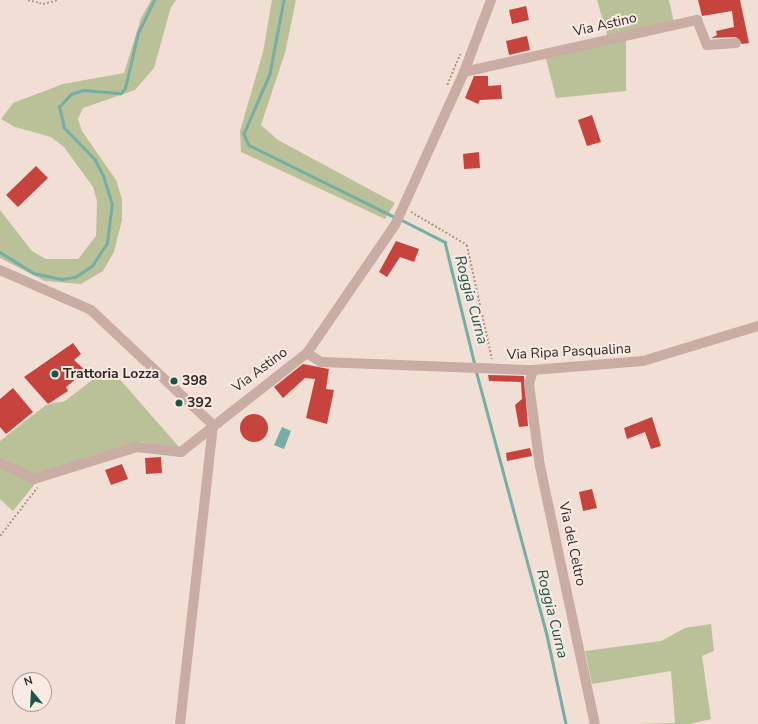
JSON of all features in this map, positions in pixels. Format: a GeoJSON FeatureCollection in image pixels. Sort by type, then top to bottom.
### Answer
{"type":"FeatureCollection","features":[{"type":"Feature","properties":{"kind":"street","name":"Via Astino"},"geometry":{"type":"LineString","coordinates":[[44,478],[137,447],[181,452],[213,425],[307,353],[395,225],[406,204],[464,72],[491,0]]}},
{"type":"Feature","properties":{"kind":"street","name":"Via Astino"},"geometry":{"type":"LineString","coordinates":[[464,72],[697,20],[707,45],[736,43]]}},
{"type":"Feature","properties":{"kind":"street"},"geometry":{"type":"LineString","coordinates":[[0,270],[91,310],[213,425],[180,724]]}},
{"type":"Feature","properties":{"kind":"street","name":"Via Ripa Pasqualina"},"geometry":{"type":"LineString","coordinates":[[307,353],[321,362],[533,370],[643,361],[758,326]]}},
{"type":"Feature","properties":{"kind":"street","name":"Via del Celtro"},"geometry":{"type":"LineString","coordinates":[[533,370],[529,384],[540,466],[595,724]]}},
{"type":"Feature","properties":{"kind":"street"},"geometry":{"type":"LineString","coordinates":[[0,463],[34,479],[44,478]]}},
{"type":"Feature","properties":{"kind":"path"},"geometry":{"type":"LineString","coordinates":[[28,0],[44,4],[58,0]]}},
{"type":"Feature","properties":{"kind":"path"},"geometry":{"type":"LineString","coordinates":[[446,88],[461,52]]}},
{"type":"Feature","properties":{"kind":"path"},"geometry":{"type":"LineString","coordinates":[[406,204],[406,210],[466,245],[492,369]]}},
{"type":"Feature","properties":{"kind":"path"},"geometry":{"type":"LineString","coordinates":[[0,536],[44,478]]}},
{"type":"Feature","properties":{"kind":"green space"},"geometry":{"type":"Polygon","coordinates":[[[151,0],[176,0],[171,7],[154,68],[135,90],[83,108],[78,119],[82,131],[116,180],[122,199],[122,220],[114,252],[103,271],[81,284],[45,281],[0,258],[0,210],[32,251],[46,259],[78,259],[96,236],[97,201],[93,187],[64,147],[51,137],[15,127],[1,119],[13,103],[63,84],[124,73],[141,18],[151,0]]]}},
{"type":"Feature","properties":{"kind":"green space"},"geometry":{"type":"Polygon","coordinates":[[[272,0],[296,0],[285,53],[261,125],[278,140],[395,203],[385,219],[241,152],[240,131],[263,52],[272,0]]]}},
{"type":"Feature","properties":{"kind":"green space"},"geometry":{"type":"Polygon","coordinates":[[[597,0],[669,0],[674,22],[626,37],[626,91],[556,98],[545,55],[608,38],[597,0]]]}},
{"type":"Feature","properties":{"kind":"green space"},"geometry":{"type":"Polygon","coordinates":[[[109,367],[180,448],[140,442],[88,457],[43,474],[13,511],[0,499],[0,441],[46,405],[65,401],[109,367]]]}},
{"type":"Feature","properties":{"kind":"green space"},"geometry":{"type":"Polygon","coordinates":[[[711,624],[714,651],[702,656],[711,719],[690,724],[639,724],[675,723],[671,671],[592,684],[585,651],[661,641],[685,628],[711,624]]]}},
{"type":"Feature","properties":{"kind":"water"},"geometry":{"type":"Polygon","coordinates":[[[282,427],[291,431],[284,449],[274,445],[282,427]]]}},
{"type":"Feature","properties":{"kind":"building"},"geometry":{"type":"Polygon","coordinates":[[[698,0],[740,0],[749,43],[742,44],[736,37],[711,38],[717,35],[716,31],[734,27],[732,11],[702,16],[698,0]]]}},
{"type":"Feature","properties":{"kind":"building"},"geometry":{"type":"Polygon","coordinates":[[[526,6],[529,20],[512,24],[509,10],[526,6]]]}},
{"type":"Feature","properties":{"kind":"building"},"geometry":{"type":"Polygon","coordinates":[[[527,36],[530,50],[509,55],[506,41],[527,36]]]}},
{"type":"Feature","properties":{"kind":"building"},"geometry":{"type":"Polygon","coordinates":[[[474,76],[488,76],[488,86],[501,85],[502,99],[480,100],[478,104],[465,98],[474,76]]]}},
{"type":"Feature","properties":{"kind":"building"},"geometry":{"type":"Polygon","coordinates":[[[592,115],[601,142],[587,146],[578,120],[592,115]]]}},
{"type":"Feature","properties":{"kind":"building"},"geometry":{"type":"Polygon","coordinates":[[[479,152],[480,168],[464,169],[463,154],[479,152]]]}},
{"type":"Feature","properties":{"kind":"building"},"geometry":{"type":"Polygon","coordinates":[[[36,166],[48,178],[18,207],[6,195],[36,166]]]}},
{"type":"Feature","properties":{"kind":"building"},"geometry":{"type":"Polygon","coordinates":[[[396,241],[419,249],[414,262],[400,257],[387,277],[379,272],[396,241]]]}},
{"type":"Feature","properties":{"kind":"building","name":"Trattoria Lozza"},"geometry":{"type":"Polygon","coordinates":[[[73,343],[81,354],[74,360],[86,371],[66,387],[68,391],[48,404],[24,377],[73,343]]]}},
{"type":"Feature","properties":{"kind":"building"},"geometry":{"type":"Polygon","coordinates":[[[303,364],[329,369],[326,389],[334,390],[327,424],[306,418],[315,379],[305,378],[283,398],[274,387],[303,364]]]}},
{"type":"Feature","properties":{"kind":"building"},"geometry":{"type":"Polygon","coordinates":[[[488,375],[524,376],[528,426],[519,427],[515,405],[522,399],[521,382],[489,381],[488,375]]]}},
{"type":"Feature","properties":{"kind":"building"},"geometry":{"type":"Polygon","coordinates":[[[13,388],[33,412],[6,434],[0,427],[0,399],[13,388]]]}},
{"type":"Feature","properties":{"kind":"building"},"geometry":{"type":"Polygon","coordinates":[[[254,414],[264,418],[268,428],[264,438],[254,442],[244,438],[240,428],[244,418],[254,414]]]}},
{"type":"Feature","properties":{"kind":"building"},"geometry":{"type":"Polygon","coordinates":[[[652,417],[661,446],[651,449],[645,432],[627,439],[624,428],[652,417]]]}},
{"type":"Feature","properties":{"kind":"building"},"geometry":{"type":"Polygon","coordinates":[[[530,448],[532,456],[507,461],[506,453],[530,448]]]}},
{"type":"Feature","properties":{"kind":"building"},"geometry":{"type":"Polygon","coordinates":[[[161,457],[162,473],[146,474],[145,458],[161,457]]]}},
{"type":"Feature","properties":{"kind":"building"},"geometry":{"type":"Polygon","coordinates":[[[122,464],[128,479],[111,485],[105,470],[122,464]]]}},
{"type":"Feature","properties":{"kind":"building"},"geometry":{"type":"Polygon","coordinates":[[[592,489],[597,508],[583,511],[579,492],[592,489]]]}},
{"type":"Feature","properties":{"kind":"waterway","name":"Roggia Curna"},"geometry":{"type":"LineString","coordinates":[[0,252],[33,273],[62,279],[75,277],[92,266],[107,243],[112,205],[103,176],[95,160],[64,128],[59,107],[71,94],[83,90],[121,93],[125,88],[138,33],[154,0]]}},
{"type":"Feature","properties":{"kind":"waterway","name":"Roggia Curna"},"geometry":{"type":"LineString","coordinates":[[284,0],[270,74],[244,134],[249,145],[395,217]]}},
{"type":"Feature","properties":{"kind":"waterway","name":"Roggia Curna"},"geometry":{"type":"LineString","coordinates":[[400,219],[445,242],[475,365]]}},
{"type":"Feature","properties":{"kind":"waterway","name":"Roggia Curna"},"geometry":{"type":"LineString","coordinates":[[476,370],[547,635],[566,724]]}},
{"type":"Feature","properties":{"kind":"place","name":"Trattoria Lozza"},"geometry":{"type":"Point","coordinates":[55,374]}},
{"type":"Feature","properties":{"kind":"place","name":"398"},"geometry":{"type":"Point","coordinates":[174,381]}},
{"type":"Feature","properties":{"kind":"place","name":"392"},"geometry":{"type":"Point","coordinates":[179,403]}}]}
